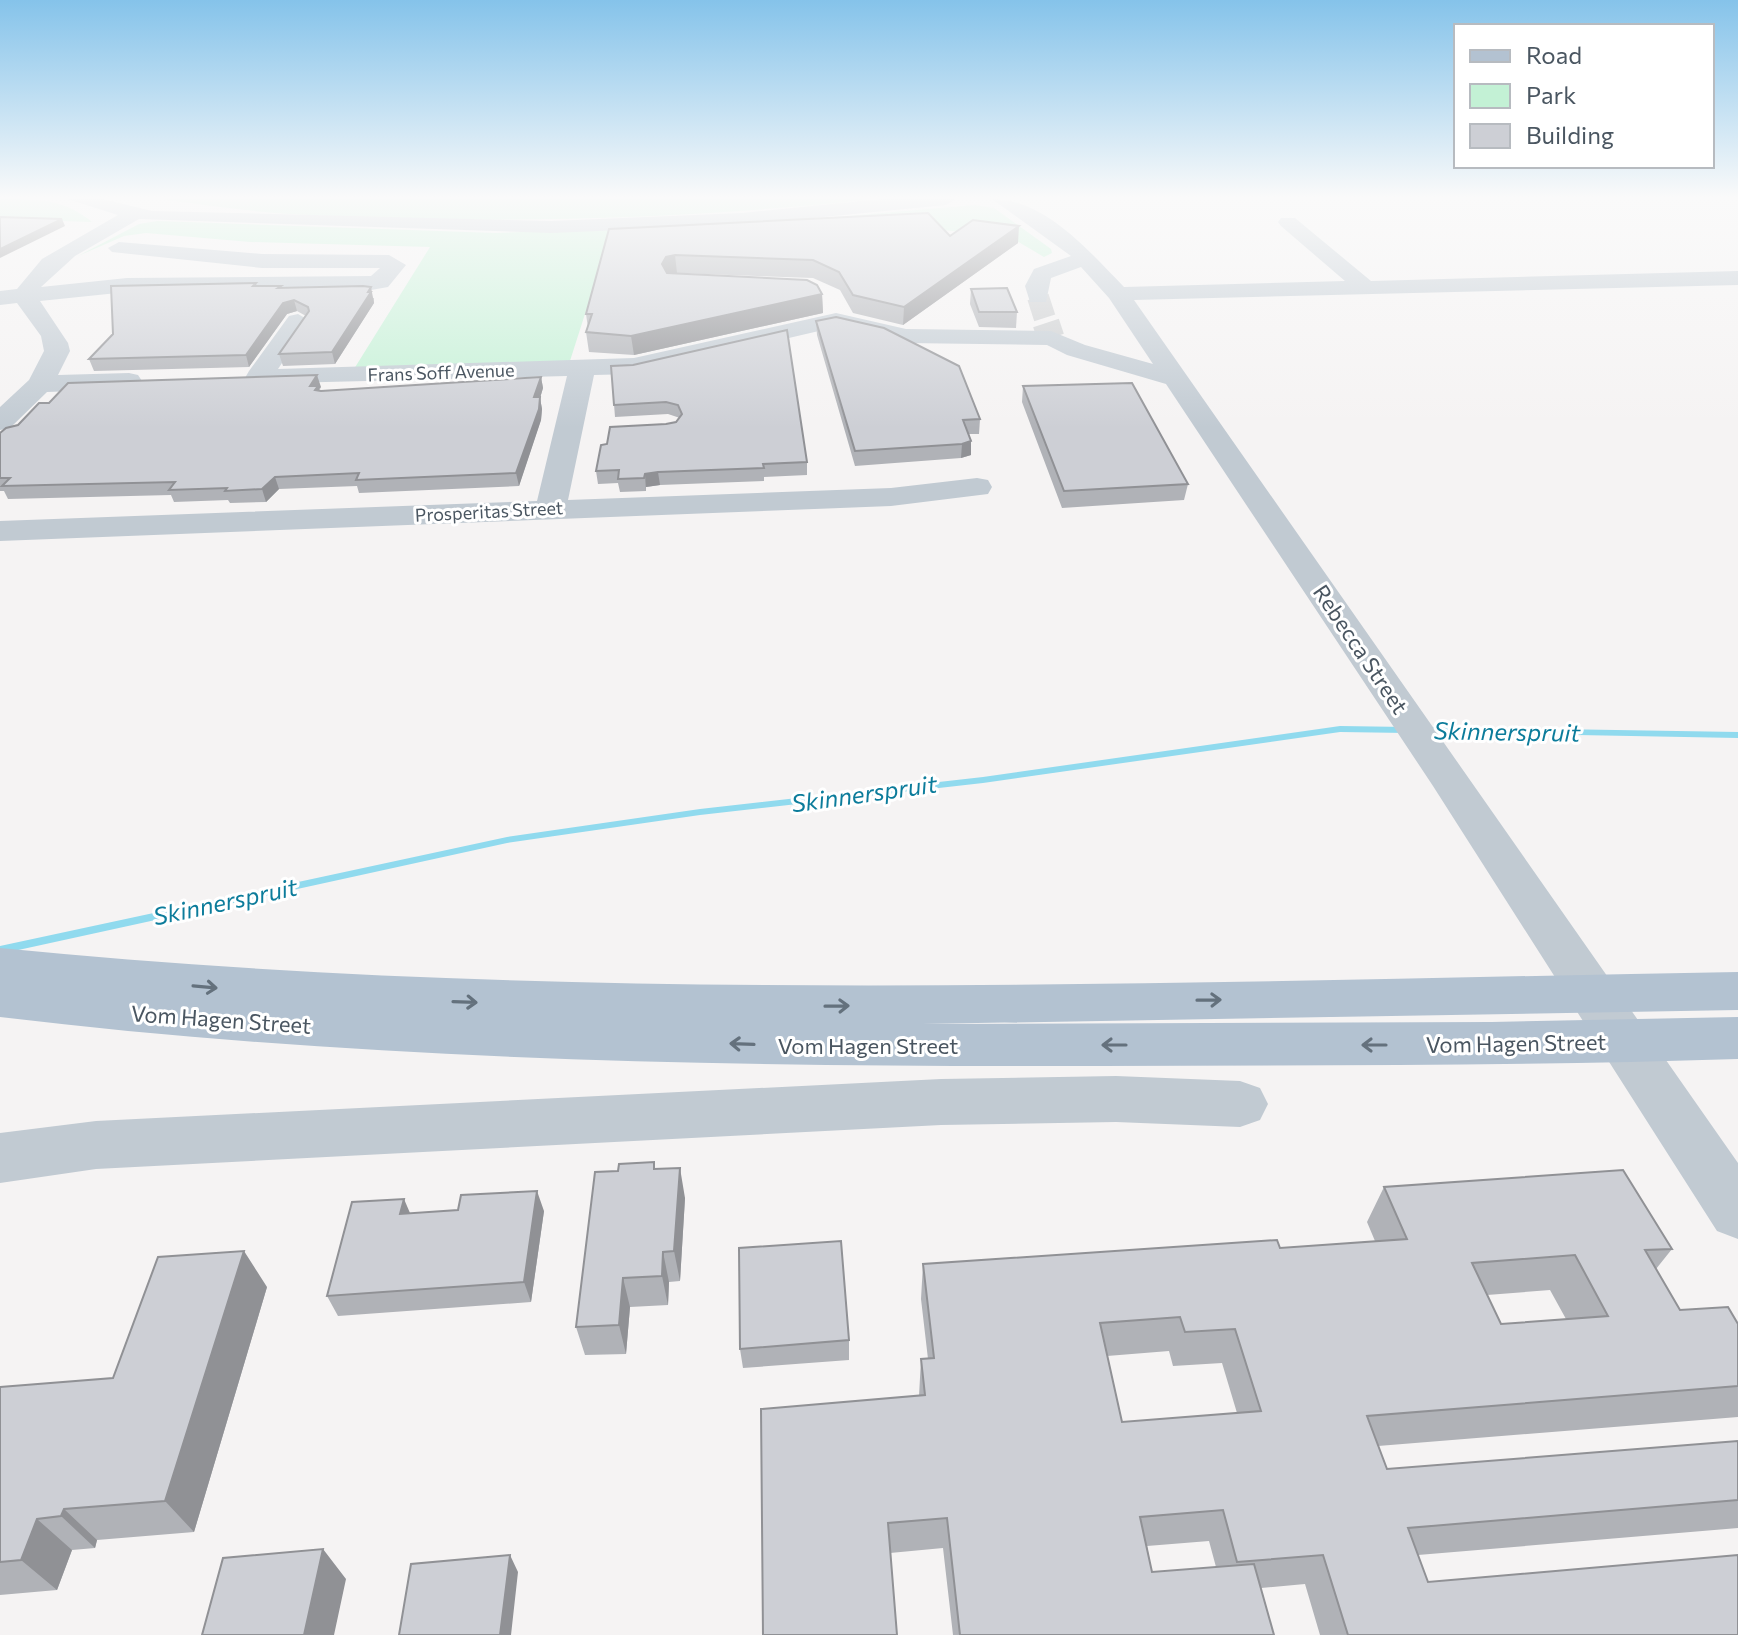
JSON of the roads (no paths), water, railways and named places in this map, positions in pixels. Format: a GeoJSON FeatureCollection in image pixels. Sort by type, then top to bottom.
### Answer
{"type":"FeatureCollection","features":[{"type":"Feature","properties":{"kind":"main road","name":"Vom Hagen Street"},"geometry":{"type":"LineString","coordinates":[[0,967],[83,992],[236,1022],[435,1033],[800,1047],[1625,1042],[1738,1038]]}},
{"type":"Feature","properties":{"kind":"main road","name":"Vom Hagen Street"},"geometry":{"type":"LineString","coordinates":[[0,997],[83,992],[465,1003],[790,1007],[1738,991]]}},
{"type":"Feature","properties":{"kind":"street"},"geometry":{"type":"LineString","coordinates":[[0,422],[40,384],[54,360],[56,340],[29,303],[30,288],[41,275]]}},
{"type":"Feature","properties":{"kind":"street"},"geometry":{"type":"LineString","coordinates":[[0,298],[30,288],[111,275]]}},
{"type":"Feature","properties":{"kind":"street"},"geometry":{"type":"LineString","coordinates":[[30,288],[371,283],[380,282],[386,275]]}},
{"type":"Feature","properties":{"kind":"street"},"geometry":{"type":"LineString","coordinates":[[1038,297],[1036,286],[1041,275]]}},
{"type":"Feature","properties":{"kind":"street","name":"Rebecca Street"},"geometry":{"type":"LineString","coordinates":[[1101,275],[1118,294],[1452,782],[1738,1212]]}},
{"type":"Feature","properties":{"kind":"street"},"geometry":{"type":"LineString","coordinates":[[1351,275],[1366,288]]}},
{"type":"Feature","properties":{"kind":"street"},"geometry":{"type":"LineString","coordinates":[[1118,294],[1738,278]]}},
{"type":"Feature","properties":{"kind":"street","name":"Frans Soff Avenue"},"geometry":{"type":"LineString","coordinates":[[227,378],[648,365],[833,309],[894,335],[1051,338],[1076,350],[1175,378]]}},
{"type":"Feature","properties":{"kind":"street"},"geometry":{"type":"LineString","coordinates":[[258,378],[298,321]]}},
{"type":"Feature","properties":{"kind":"street"},"geometry":{"type":"LineString","coordinates":[[551,508],[584,430],[582,369]]}},
{"type":"Feature","properties":{"kind":"street"},"geometry":{"type":"LineString","coordinates":[[40,384],[149,381]]}},
{"type":"Feature","properties":{"kind":"street","name":"Prosperitas Street"},"geometry":{"type":"LineString","coordinates":[[0,531],[891,497],[977,487]]}},
{"type":"Feature","properties":{"kind":"street"},"geometry":{"type":"LineString","coordinates":[[0,1158],[96,1145],[941,1102],[1116,1099],[1240,1104]]}},
{"type":"Feature","properties":{"kind":"waterway","name":"Skinnerspruit"},"geometry":{"type":"LineString","coordinates":[[0,950],[507,840],[700,812],[983,780],[1340,729],[1407,730]]}},
{"type":"Feature","properties":{"kind":"waterway","name":"Skinnerspruit"},"geometry":{"type":"LineString","coordinates":[[1423,730],[1738,735]]}},
{"type":"Feature","properties":{"kind":"tunnel"},"geometry":{"type":"LineString","coordinates":[[1038,297],[1047,325]]}},
{"type":"Feature","properties":{"kind":"tunnel"},"geometry":{"type":"LineString","coordinates":[[1046,323],[1051,338]]}}]}
